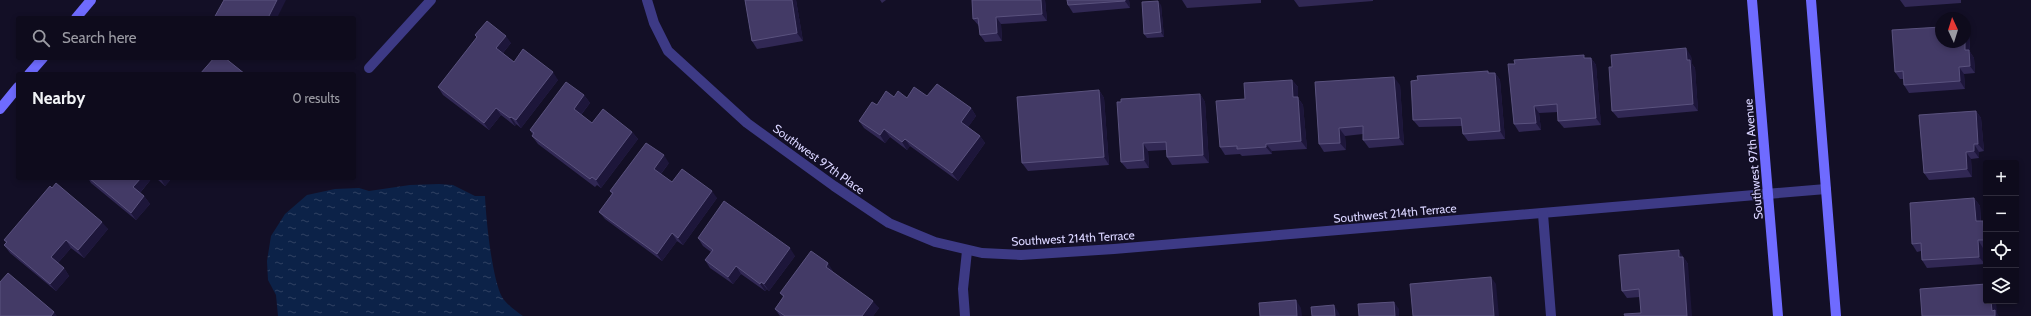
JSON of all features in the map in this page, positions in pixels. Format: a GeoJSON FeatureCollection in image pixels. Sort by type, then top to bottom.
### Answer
{"type":"FeatureCollection","features":[{"type":"Feature","properties":{"kind":"street"},"geometry":{"type":"LineString","coordinates":[[78,16],[91,0]]}},
{"type":"Feature","properties":{"kind":"street"},"geometry":{"type":"LineString","coordinates":[[369,68],[431,0]]}},
{"type":"Feature","properties":{"kind":"street","name":"Southwest 97th Place"},"geometry":{"type":"LineString","coordinates":[[647,0],[654,23],[668,51],[747,123],[834,186],[889,222],[935,242],[967,251]]}},
{"type":"Feature","properties":{"kind":"street","name":"Southwest 97th Avenue"},"geometry":{"type":"LineString","coordinates":[[1752,0],[1778,316]]}},
{"type":"Feature","properties":{"kind":"street"},"geometry":{"type":"LineString","coordinates":[[1812,0],[1836,316]]}},
{"type":"Feature","properties":{"kind":"street"},"geometry":{"type":"LineString","coordinates":[[31,72],[41,60]]}},
{"type":"Feature","properties":{"kind":"street"},"geometry":{"type":"LineString","coordinates":[[0,109],[16,89]]}},
{"type":"Feature","properties":{"kind":"street","name":"Southwest 214th Terrace"},"geometry":{"type":"LineString","coordinates":[[967,251],[998,255],[1056,254],[1826,189]]}},
{"type":"Feature","properties":{"kind":"street"},"geometry":{"type":"LineString","coordinates":[[1543,214],[1551,316]]}},
{"type":"Feature","properties":{"kind":"street"},"geometry":{"type":"LineString","coordinates":[[965,316],[963,289],[967,251]]}},
{"type":"Feature","properties":{"kind":"water"},"geometry":{"type":"Polygon","coordinates":[[[410,185],[453,185],[475,196],[485,196],[490,248],[498,288],[506,303],[523,316],[278,316],[276,295],[268,280],[267,261],[271,236],[285,214],[307,195],[335,189],[359,188],[369,191],[410,185]]]}},
{"type":"Feature","properties":{"kind":"building"},"geometry":{"type":"Polygon","coordinates":[[[224,0],[277,0],[269,16],[215,16],[224,0]]]}},
{"type":"Feature","properties":{"kind":"building"},"geometry":{"type":"Polygon","coordinates":[[[745,0],[792,0],[797,33],[752,41],[745,0]]]}},
{"type":"Feature","properties":{"kind":"building"},"geometry":{"type":"Polygon","coordinates":[[[972,0],[1041,0],[1042,14],[996,17],[997,33],[980,35],[978,18],[973,19],[972,0]]]}},
{"type":"Feature","properties":{"kind":"building"},"geometry":{"type":"Polygon","coordinates":[[[1067,0],[1125,0],[1125,1],[1068,5],[1067,0]]]}},
{"type":"Feature","properties":{"kind":"building"},"geometry":{"type":"Polygon","coordinates":[[[1158,1],[1161,32],[1144,34],[1142,2],[1158,1]]]}},
{"type":"Feature","properties":{"kind":"building"},"geometry":{"type":"Polygon","coordinates":[[[487,21],[506,36],[496,48],[514,62],[523,49],[553,72],[516,120],[511,117],[510,118],[496,108],[484,123],[438,87],[477,37],[475,35],[487,21]]]}},
{"type":"Feature","properties":{"kind":"building"},"geometry":{"type":"Polygon","coordinates":[[[1935,27],[1935,48],[1965,48],[1965,50],[1969,50],[1970,66],[1959,67],[1960,81],[1904,85],[1903,71],[1895,72],[1892,30],[1935,27]]]}},
{"type":"Feature","properties":{"kind":"building"},"geometry":{"type":"Polygon","coordinates":[[[1686,48],[1687,60],[1690,60],[1693,104],[1612,111],[1609,67],[1612,67],[1611,55],[1686,48]]]}},
{"type":"Feature","properties":{"kind":"building"},"geometry":{"type":"Polygon","coordinates":[[[1584,55],[1584,58],[1591,58],[1596,118],[1558,121],[1557,104],[1534,106],[1536,123],[1514,124],[1508,64],[1515,64],[1514,60],[1584,55]]]}},
{"type":"Feature","properties":{"kind":"building"},"geometry":{"type":"Polygon","coordinates":[[[212,60],[228,60],[242,72],[202,72],[212,60]]]}},
{"type":"Feature","properties":{"kind":"building"},"geometry":{"type":"Polygon","coordinates":[[[1488,71],[1488,73],[1495,73],[1500,131],[1463,134],[1461,118],[1413,120],[1411,81],[1418,80],[1417,76],[1488,71]]]}},
{"type":"Feature","properties":{"kind":"building"},"geometry":{"type":"Polygon","coordinates":[[[1394,77],[1399,138],[1363,140],[1363,126],[1339,128],[1340,143],[1319,144],[1315,82],[1394,77]]]}},
{"type":"Feature","properties":{"kind":"building"},"geometry":{"type":"Polygon","coordinates":[[[1292,80],[1293,97],[1298,97],[1301,141],[1266,144],[1266,147],[1237,149],[1237,146],[1220,147],[1216,101],[1245,99],[1244,83],[1292,80]]]}},
{"type":"Feature","properties":{"kind":"building"},"geometry":{"type":"Polygon","coordinates":[[[566,82],[584,95],[574,109],[592,123],[603,109],[632,132],[596,180],[592,177],[590,179],[532,136],[534,133],[530,130],[566,82]]]}},
{"type":"Feature","properties":{"kind":"building"},"geometry":{"type":"Polygon","coordinates":[[[937,84],[971,108],[961,122],[980,136],[952,173],[905,139],[902,142],[884,129],[880,135],[859,121],[872,102],[877,105],[886,91],[894,97],[898,91],[907,98],[914,87],[927,96],[937,84]]]}},
{"type":"Feature","properties":{"kind":"building"},"geometry":{"type":"Polygon","coordinates":[[[1099,90],[1104,157],[1022,163],[1017,97],[1099,90]]]}},
{"type":"Feature","properties":{"kind":"building"},"geometry":{"type":"Polygon","coordinates":[[[1200,94],[1203,155],[1167,157],[1166,142],[1143,143],[1144,160],[1121,162],[1117,102],[1121,102],[1121,99],[1200,94]]]}},
{"type":"Feature","properties":{"kind":"building"},"geometry":{"type":"Polygon","coordinates":[[[1976,111],[1978,144],[1974,144],[1974,151],[1966,152],[1967,169],[1924,173],[1919,115],[1976,111]]]}},
{"type":"Feature","properties":{"kind":"building"},"geometry":{"type":"Polygon","coordinates":[[[646,143],[664,155],[654,169],[672,182],[682,169],[712,191],[678,238],[672,233],[657,254],[599,212],[613,193],[610,191],[646,143]]]}},
{"type":"Feature","properties":{"kind":"building"},"geometry":{"type":"Polygon","coordinates":[[[91,180],[139,180],[133,187],[144,196],[131,213],[91,180]]]}},
{"type":"Feature","properties":{"kind":"building"},"geometry":{"type":"Polygon","coordinates":[[[56,183],[102,222],[78,250],[66,240],[51,257],[64,268],[50,284],[4,245],[7,242],[4,240],[50,186],[52,188],[56,183]]]}},
{"type":"Feature","properties":{"kind":"building"},"geometry":{"type":"Polygon","coordinates":[[[1974,198],[1976,221],[1983,221],[1983,240],[1978,240],[1979,257],[1922,260],[1921,243],[1912,244],[1910,203],[1974,198]]]}},
{"type":"Feature","properties":{"kind":"building"},"geometry":{"type":"Polygon","coordinates":[[[724,201],[790,248],[764,284],[761,282],[760,284],[736,266],[728,277],[705,260],[713,250],[698,238],[724,201]]]}},
{"type":"Feature","properties":{"kind":"building"},"geometry":{"type":"Polygon","coordinates":[[[1679,250],[1679,257],[1683,257],[1687,316],[1625,316],[1624,314],[1641,313],[1639,289],[1622,291],[1619,255],[1679,250]]]}},
{"type":"Feature","properties":{"kind":"building"},"geometry":{"type":"Polygon","coordinates":[[[811,251],[828,263],[826,267],[873,301],[862,316],[785,316],[775,309],[784,296],[780,293],[811,251]]]}},
{"type":"Feature","properties":{"kind":"building"},"geometry":{"type":"Polygon","coordinates":[[[8,273],[54,312],[51,316],[0,316],[0,282],[8,273]]]}},
{"type":"Feature","properties":{"kind":"building"},"geometry":{"type":"Polygon","coordinates":[[[1491,277],[1494,316],[1413,316],[1410,284],[1491,277]]]}},
{"type":"Feature","properties":{"kind":"building"},"geometry":{"type":"Polygon","coordinates":[[[1983,284],[1983,304],[1991,304],[1992,311],[1995,310],[1995,316],[1922,316],[1920,289],[1983,284]]]}},
{"type":"Feature","properties":{"kind":"building"},"geometry":{"type":"Polygon","coordinates":[[[1296,300],[1297,316],[1260,316],[1259,303],[1296,300]]]}},
{"type":"Feature","properties":{"kind":"building"},"geometry":{"type":"Polygon","coordinates":[[[1394,302],[1395,316],[1359,316],[1358,304],[1394,302]]]}},
{"type":"Feature","properties":{"kind":"building"},"geometry":{"type":"Polygon","coordinates":[[[1334,305],[1335,316],[1312,316],[1311,307],[1334,305]]]}}]}
